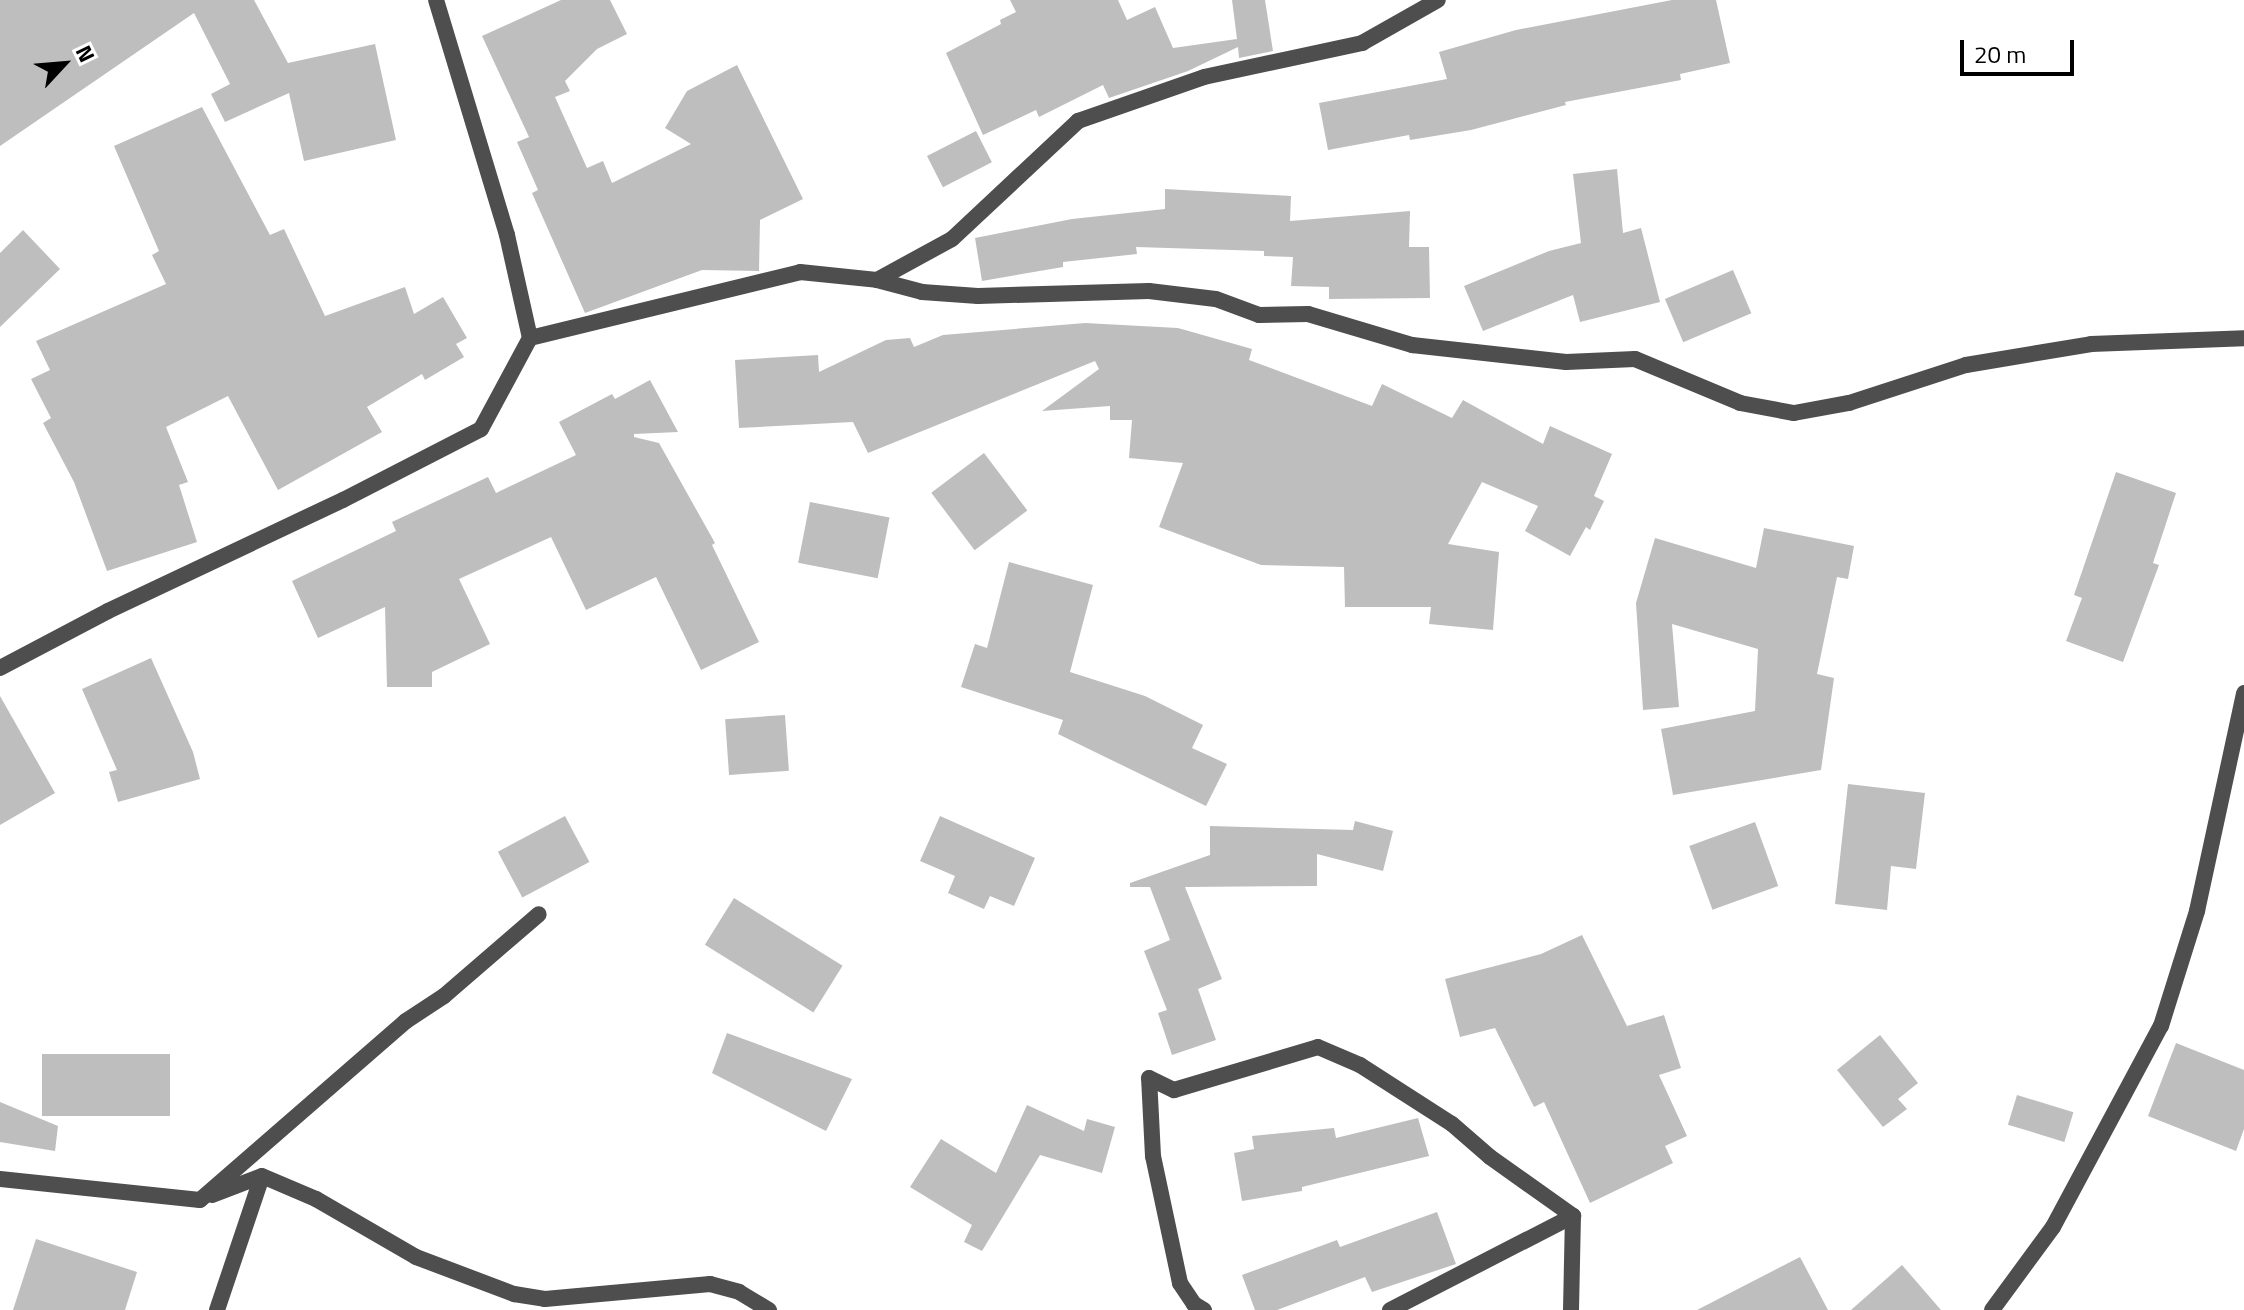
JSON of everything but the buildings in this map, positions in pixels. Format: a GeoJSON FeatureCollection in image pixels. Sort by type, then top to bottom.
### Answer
{"type":"FeatureCollection","features":[{"type":"Feature","properties":{"kind":"street"},"geometry":{"type":"LineString","coordinates":[[0,668],[108,611],[343,500],[481,429],[530,338],[507,235],[436,0]]}},
{"type":"Feature","properties":{"kind":"street"},"geometry":{"type":"LineString","coordinates":[[877,280],[952,239],[1078,121],[1204,77],[1362,43],[1438,0]]}},
{"type":"Feature","properties":{"kind":"street"},"geometry":{"type":"LineString","coordinates":[[530,338],[800,272],[877,280],[922,292],[978,296],[1149,291],[1216,299],[1259,315],[1308,314],[1412,345],[1566,362],[1635,359],[1740,403],[1794,413],[1849,403],[1966,365],[2091,344],[2244,338]]}},
{"type":"Feature","properties":{"kind":"street"},"geometry":{"type":"LineString","coordinates":[[1992,1310],[2053,1227],[2161,1026],[2197,911],[2244,693]]}},
{"type":"Feature","properties":{"kind":"street"},"geometry":{"type":"LineString","coordinates":[[200,1200],[406,1021],[444,996],[539,914]]}},
{"type":"Feature","properties":{"kind":"street"},"geometry":{"type":"LineString","coordinates":[[1204,1310],[1194,1304],[1180,1283],[1153,1156],[1149,1078],[1174,1090],[1318,1047],[1360,1065],[1452,1124],[1490,1157],[1573,1216]]}},
{"type":"Feature","properties":{"kind":"street"},"geometry":{"type":"LineString","coordinates":[[217,1310],[262,1176]]}},
{"type":"Feature","properties":{"kind":"street"},"geometry":{"type":"LineString","coordinates":[[0,1179],[200,1200],[262,1176],[316,1199],[416,1257],[514,1294],[545,1299],[710,1284],[739,1292],[769,1310]]}},
{"type":"Feature","properties":{"kind":"street"},"geometry":{"type":"LineString","coordinates":[[1390,1310],[1573,1216]]}},
{"type":"Feature","properties":{"kind":"street"},"geometry":{"type":"LineString","coordinates":[[1571,1310],[1573,1216]]}},
{"type":"Feature","properties":{"kind":"street"},"geometry":{"type":"LineString","coordinates":[[614,1310],[618,1291]]}}]}
